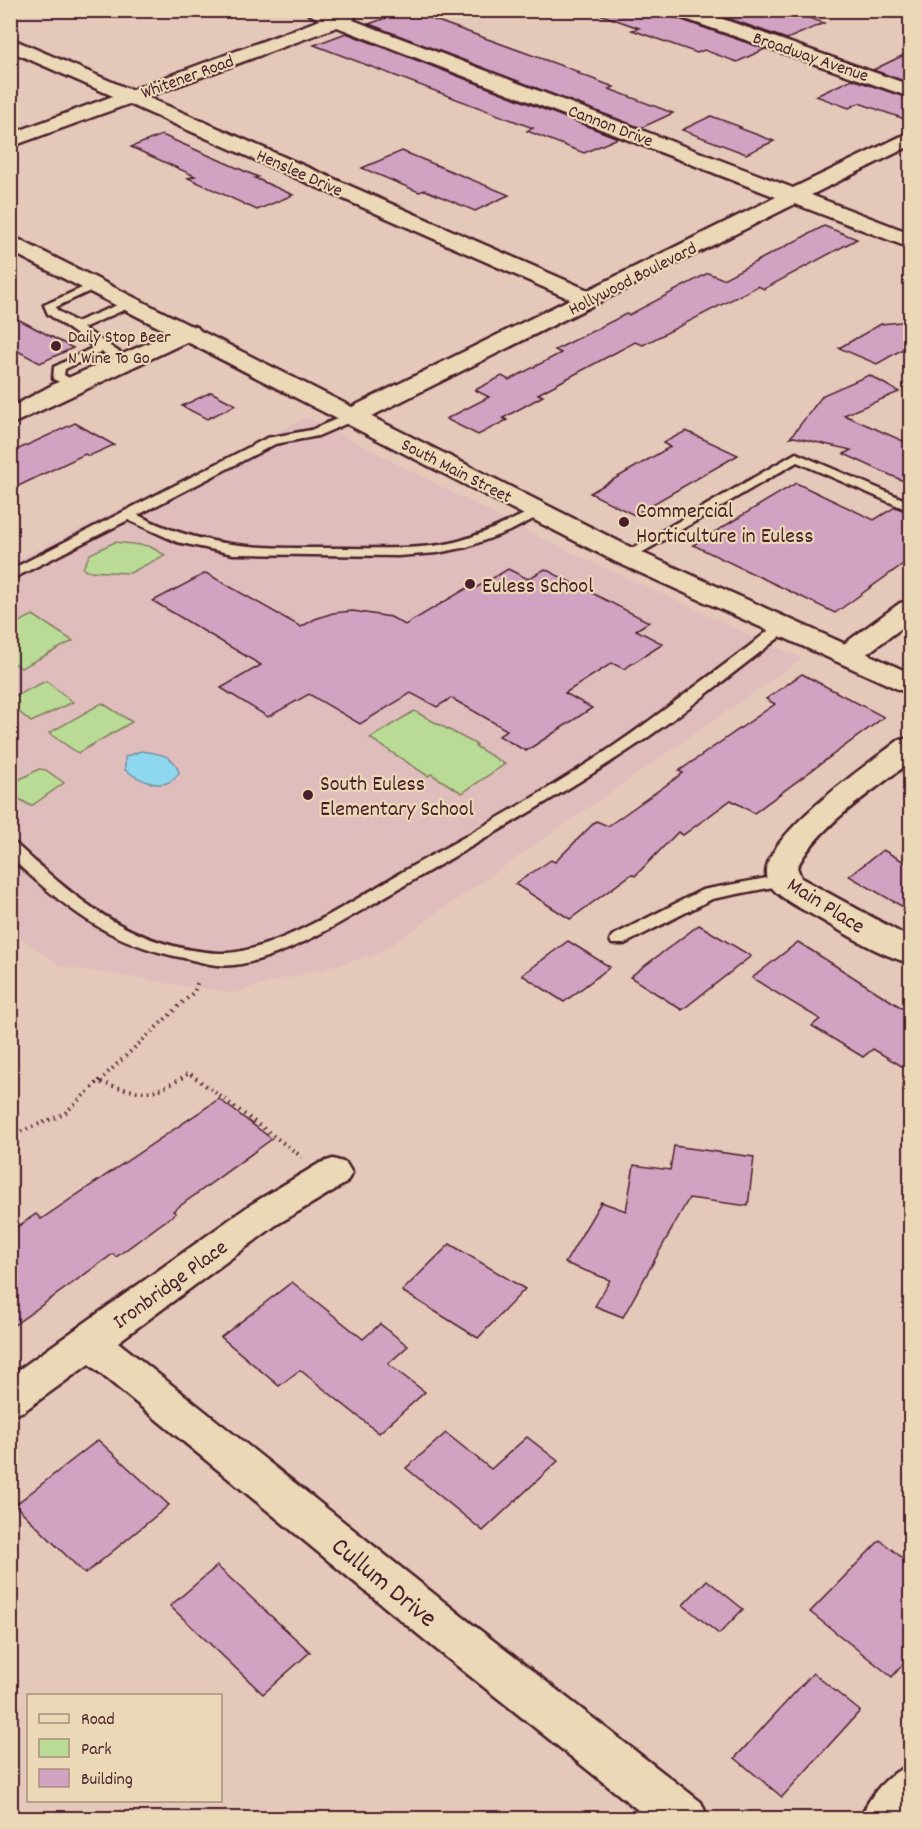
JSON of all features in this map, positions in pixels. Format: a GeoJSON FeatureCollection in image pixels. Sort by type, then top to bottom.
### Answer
{"type":"FeatureCollection","features":[{"type":"Feature","properties":{"kind":"street","name":"Cannon Drive"},"geometry":{"type":"LineString","coordinates":[[311,10],[910,241]]}},
{"type":"Feature","properties":{"kind":"street","name":"Whitener Road"},"geometry":{"type":"LineString","coordinates":[[10,141],[364,10]]}},
{"type":"Feature","properties":{"kind":"street","name":"Broadway Avenue"},"geometry":{"type":"LineString","coordinates":[[678,10],[910,91]]}},
{"type":"Feature","properties":{"kind":"street","name":"Henslee Drive"},"geometry":{"type":"LineString","coordinates":[[10,44],[590,299]]}},
{"type":"Feature","properties":{"kind":"street","name":"Hollywood Boulevard"},"geometry":{"type":"LineString","coordinates":[[353,416],[910,138]]}},
{"type":"Feature","properties":{"kind":"street","name":"South Main Street"},"geometry":{"type":"LineString","coordinates":[[10,242],[626,556],[910,684]]}},
{"type":"Feature","properties":{"kind":"street"},"geometry":{"type":"LineString","coordinates":[[10,418],[72,384],[189,332]]}},
{"type":"Feature","properties":{"kind":"street"},"geometry":{"type":"LineString","coordinates":[[847,655],[910,609]]}},
{"type":"Feature","properties":{"kind":"street","name":"Main Place"},"geometry":{"type":"LineString","coordinates":[[910,747],[802,833],[784,856],[780,870],[783,880],[827,909],[910,952]]}},
{"type":"Feature","properties":{"kind":"street","name":"Ironbridge Place"},"geometry":{"type":"LineString","coordinates":[[10,1399],[263,1215],[321,1168]]}},
{"type":"Feature","properties":{"kind":"street","name":"Cullum Drive"},"geometry":{"type":"LineString","coordinates":[[89,1341],[447,1631],[684,1818]]}},
{"type":"Feature","properties":{"kind":"street"},"geometry":{"type":"LineString","coordinates":[[885,1818],[910,1787]]}},
{"type":"Feature","properties":{"kind":"lane"},"geometry":{"type":"LineString","coordinates":[[97,285],[50,306],[52,312],[77,326],[101,348],[125,360]]}},
{"type":"Feature","properties":{"kind":"lane"},"geometry":{"type":"LineString","coordinates":[[77,326],[131,303]]}},
{"type":"Feature","properties":{"kind":"lane"},"geometry":{"type":"LineString","coordinates":[[72,384],[57,376],[60,367],[101,348]]}},
{"type":"Feature","properties":{"kind":"lane"},"geometry":{"type":"LineString","coordinates":[[10,576],[271,441],[314,433],[353,416]]}},
{"type":"Feature","properties":{"kind":"lane"},"geometry":{"type":"LineString","coordinates":[[626,556],[796,457],[910,507]]}},
{"type":"Feature","properties":{"kind":"lane"},"geometry":{"type":"LineString","coordinates":[[127,514],[150,528],[213,549],[245,553],[407,552],[449,547],[494,534],[540,512]]}},
{"type":"Feature","properties":{"kind":"lane"},"geometry":{"type":"LineString","coordinates":[[10,848],[63,897],[120,933],[151,946],[216,959],[234,959],[282,944],[310,930],[482,834],[625,746],[784,627]]}},
{"type":"Feature","properties":{"kind":"lane"},"geometry":{"type":"LineString","coordinates":[[618,939],[708,894],[783,880]]}},
{"type":"Feature","properties":{"kind":"path"},"geometry":{"type":"LineString","coordinates":[[10,1136],[64,1114],[194,992],[198,981]]}},
{"type":"Feature","properties":{"kind":"path"},"geometry":{"type":"LineString","coordinates":[[98,1082],[154,1094],[167,1089],[189,1073],[321,1168]]}},
{"type":"Feature","properties":{"kind":"shaded area","name":"South Euless Elementary School"},"geometry":{"type":"Polygon","coordinates":[[[307,417],[534,535],[802,659],[378,954],[231,993],[61,966],[11,931],[11,563],[307,417]]]}},
{"type":"Feature","properties":{"kind":"green space"},"geometry":{"type":"Polygon","coordinates":[[[115,542],[149,546],[165,555],[130,573],[86,571],[83,568],[90,554],[115,542]]]}},
{"type":"Feature","properties":{"kind":"green space"},"geometry":{"type":"Polygon","coordinates":[[[33,615],[73,641],[21,668],[11,661],[11,626],[33,615]]]}},
{"type":"Feature","properties":{"kind":"green space"},"geometry":{"type":"Polygon","coordinates":[[[46,681],[73,702],[31,722],[11,705],[11,698],[46,681]]]}},
{"type":"Feature","properties":{"kind":"green space"},"geometry":{"type":"Polygon","coordinates":[[[102,703],[132,722],[78,753],[49,733],[102,703]]]}},
{"type":"Feature","properties":{"kind":"green space"},"geometry":{"type":"Polygon","coordinates":[[[414,711],[477,745],[475,746],[505,764],[462,793],[431,774],[428,776],[370,738],[414,711]]]}},
{"type":"Feature","properties":{"kind":"green space"},"geometry":{"type":"Polygon","coordinates":[[[39,769],[46,770],[64,783],[31,806],[11,794],[11,784],[39,769]]]}},
{"type":"Feature","properties":{"kind":"water"},"geometry":{"type":"Polygon","coordinates":[[[141,751],[165,756],[174,762],[179,773],[167,783],[160,784],[153,784],[131,774],[125,770],[125,757],[141,751]]]}},
{"type":"Feature","properties":{"kind":"building"},"geometry":{"type":"Polygon","coordinates":[[[407,10],[579,72],[577,73],[614,87],[609,89],[673,113],[641,128],[369,24],[407,10]]]}},
{"type":"Feature","properties":{"kind":"building"},"geometry":{"type":"Polygon","coordinates":[[[600,10],[667,10],[670,16],[765,49],[737,62],[704,50],[697,53],[632,30],[639,28],[599,14],[600,10]]]}},
{"type":"Feature","properties":{"kind":"building"},"geometry":{"type":"Polygon","coordinates":[[[705,10],[787,10],[824,23],[787,39],[705,10]]]}},
{"type":"Feature","properties":{"kind":"building"},"geometry":{"type":"Polygon","coordinates":[[[346,33],[618,138],[584,153],[527,131],[533,128],[314,45],[346,33]]]}},
{"type":"Feature","properties":{"kind":"building"},"geometry":{"type":"Polygon","coordinates":[[[910,52],[910,83],[873,70],[910,52]]]}},
{"type":"Feature","properties":{"kind":"building"},"geometry":{"type":"Polygon","coordinates":[[[852,79],[910,99],[910,121],[859,103],[849,108],[816,96],[852,79]]]}},
{"type":"Feature","properties":{"kind":"building"},"geometry":{"type":"Polygon","coordinates":[[[711,116],[774,141],[746,154],[682,130],[711,116]]]}},
{"type":"Feature","properties":{"kind":"building"},"geometry":{"type":"Polygon","coordinates":[[[162,135],[293,195],[257,210],[188,178],[195,176],[131,147],[162,135]]]}},
{"type":"Feature","properties":{"kind":"building"},"geometry":{"type":"Polygon","coordinates":[[[402,151],[509,195],[475,211],[425,190],[419,192],[362,168],[402,151]]]}},
{"type":"Feature","properties":{"kind":"building"},"geometry":{"type":"Polygon","coordinates":[[[824,226],[857,239],[764,289],[758,286],[643,345],[635,342],[538,394],[543,396],[503,418],[507,420],[478,435],[446,419],[489,397],[475,390],[502,376],[509,380],[561,353],[555,350],[626,314],[629,315],[708,273],[723,279],[824,226]]]}},
{"type":"Feature","properties":{"kind":"building"},"geometry":{"type":"Polygon","coordinates":[[[10,315],[73,348],[40,363],[10,347],[10,315]]]}},
{"type":"Feature","properties":{"kind":"building"},"geometry":{"type":"Polygon","coordinates":[[[910,321],[910,345],[877,364],[839,348],[881,324],[910,321]]]}},
{"type":"Feature","properties":{"kind":"building"},"geometry":{"type":"Polygon","coordinates":[[[869,375],[899,392],[844,415],[910,444],[910,484],[844,454],[851,450],[790,438],[823,395],[869,375]]]}},
{"type":"Feature","properties":{"kind":"building"},"geometry":{"type":"Polygon","coordinates":[[[211,392],[236,405],[207,419],[182,406],[211,392]]]}},
{"type":"Feature","properties":{"kind":"building"},"geometry":{"type":"Polygon","coordinates":[[[75,423],[114,445],[89,456],[85,454],[10,490],[10,453],[75,423]]]}},
{"type":"Feature","properties":{"kind":"building"},"geometry":{"type":"Polygon","coordinates":[[[686,431],[738,455],[634,515],[590,493],[670,447],[663,443],[686,431]]]}},
{"type":"Feature","properties":{"kind":"building"},"geometry":{"type":"Polygon","coordinates":[[[796,483],[874,520],[895,507],[910,513],[910,559],[835,613],[693,545],[796,483]]]}},
{"type":"Feature","properties":{"kind":"building"},"geometry":{"type":"Polygon","coordinates":[[[508,569],[528,579],[545,569],[649,622],[636,630],[663,644],[624,669],[612,663],[565,693],[592,708],[526,751],[499,736],[507,730],[451,698],[437,707],[411,693],[360,724],[309,694],[268,717],[221,688],[261,665],[153,601],[206,573],[301,627],[333,613],[353,611],[391,617],[405,625],[469,587],[474,589],[508,569]]]}},
{"type":"Feature","properties":{"kind":"building"},"geometry":{"type":"Polygon","coordinates":[[[802,674],[884,717],[754,813],[731,800],[683,835],[678,832],[635,876],[632,874],[570,919],[515,884],[551,860],[555,862],[596,821],[608,826],[683,773],[679,771],[775,704],[766,699],[802,674]]]}},
{"type":"Feature","properties":{"kind":"building"},"geometry":{"type":"Polygon","coordinates":[[[883,850],[910,865],[910,911],[849,876],[883,850]]]}},
{"type":"Feature","properties":{"kind":"building"},"geometry":{"type":"Polygon","coordinates":[[[699,925],[751,956],[682,1010],[630,977],[699,925]]]}},
{"type":"Feature","properties":{"kind":"building"},"geometry":{"type":"Polygon","coordinates":[[[568,941],[610,967],[564,1002],[522,975],[568,941]]]}},
{"type":"Feature","properties":{"kind":"building"},"geometry":{"type":"Polygon","coordinates":[[[798,942],[910,1013],[910,1071],[873,1049],[863,1057],[812,1026],[820,1019],[752,978],[798,942]]]}},
{"type":"Feature","properties":{"kind":"building"},"geometry":{"type":"Polygon","coordinates":[[[219,1099],[272,1139],[173,1211],[176,1213],[116,1257],[113,1254],[10,1328],[10,1232],[36,1214],[41,1219],[219,1099]]]}},
{"type":"Feature","properties":{"kind":"building"},"geometry":{"type":"Polygon","coordinates":[[[674,1146],[754,1157],[748,1206],[689,1198],[623,1317],[595,1306],[610,1280],[565,1263],[601,1202],[626,1211],[634,1165],[670,1170],[674,1146]]]}},
{"type":"Feature","properties":{"kind":"building"},"geometry":{"type":"Polygon","coordinates":[[[450,1244],[525,1289],[478,1338],[402,1291],[450,1244]]]}},
{"type":"Feature","properties":{"kind":"building"},"geometry":{"type":"Polygon","coordinates":[[[292,1282],[363,1339],[380,1324],[408,1346],[388,1364],[425,1392],[379,1433],[300,1370],[279,1386],[221,1337],[292,1282]]]}},
{"type":"Feature","properties":{"kind":"building"},"geometry":{"type":"Polygon","coordinates":[[[446,1433],[491,1469],[527,1437],[558,1461],[483,1531],[406,1468],[446,1433]]]}},
{"type":"Feature","properties":{"kind":"building"},"geometry":{"type":"Polygon","coordinates":[[[98,1440],[169,1505],[85,1574],[15,1505],[98,1440]]]}},
{"type":"Feature","properties":{"kind":"building"},"geometry":{"type":"Polygon","coordinates":[[[880,1540],[910,1564],[910,1656],[892,1677],[810,1612],[880,1540]]]}},
{"type":"Feature","properties":{"kind":"building"},"geometry":{"type":"Polygon","coordinates":[[[217,1566],[310,1652],[263,1694],[170,1606],[217,1566]]]}},
{"type":"Feature","properties":{"kind":"building"},"geometry":{"type":"Polygon","coordinates":[[[707,1580],[743,1609],[719,1634],[683,1605],[707,1580]]]}},
{"type":"Feature","properties":{"kind":"building"},"geometry":{"type":"Polygon","coordinates":[[[813,1673],[860,1711],[782,1797],[735,1758],[813,1673]]]}},
{"type":"Feature","properties":{"kind":"place","name":"Daily Stop Beer N Wine To Go"},"geometry":{"type":"Point","coordinates":[56,346]}},
{"type":"Feature","properties":{"kind":"place","name":"Commercial Horticulture in Euless"},"geometry":{"type":"Point","coordinates":[624,522]}},
{"type":"Feature","properties":{"kind":"place","name":"Euless School"},"geometry":{"type":"Point","coordinates":[470,584]}},
{"type":"Feature","properties":{"kind":"place","name":"South Euless Elementary School"},"geometry":{"type":"Point","coordinates":[308,795]}}]}
